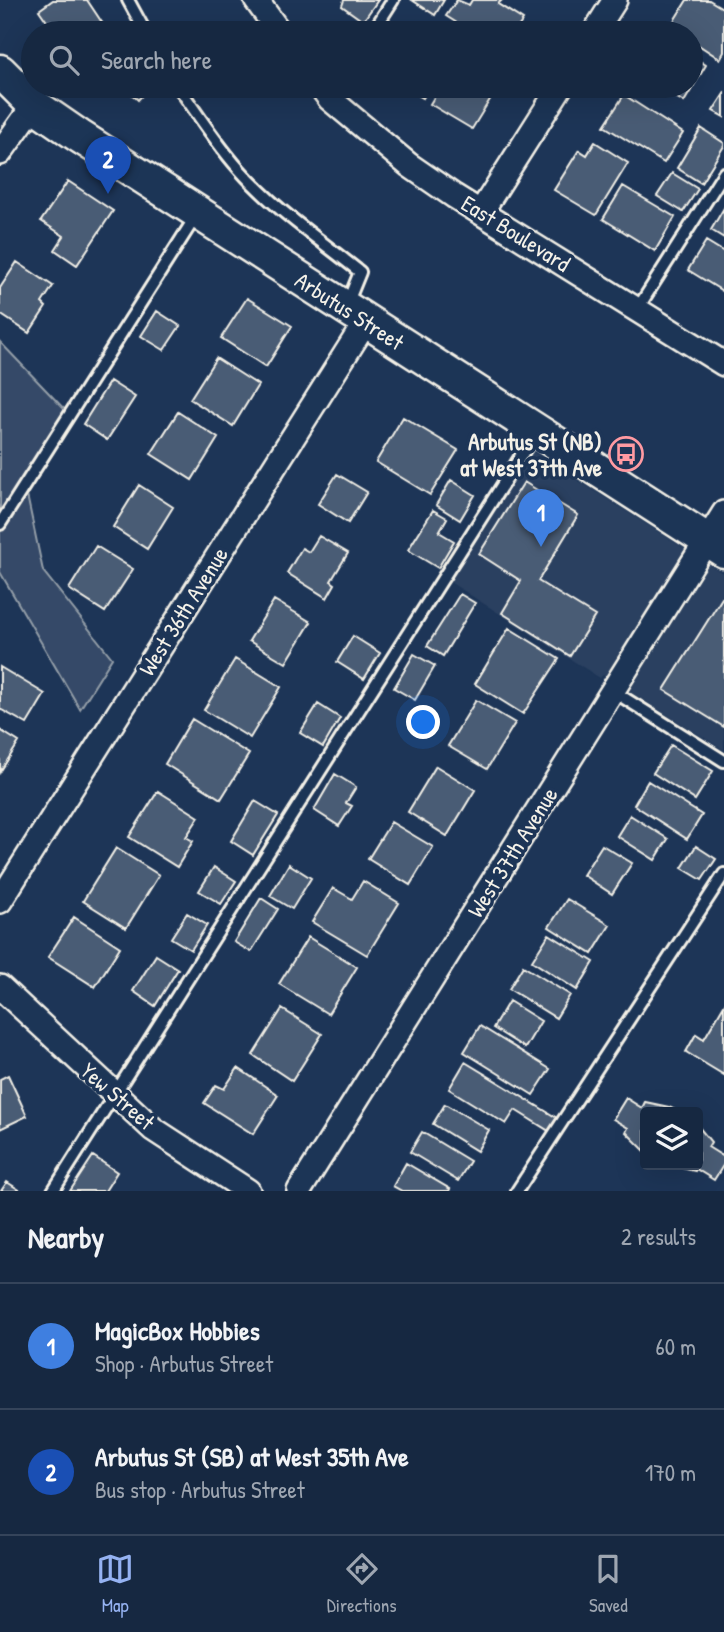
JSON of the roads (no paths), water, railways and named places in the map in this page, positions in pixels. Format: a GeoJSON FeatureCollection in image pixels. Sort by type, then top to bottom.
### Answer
{"type":"FeatureCollection","features":[{"type":"Feature","properties":{"kind":"main road","name":"Arbutus Street"},"geometry":{"type":"LineString","coordinates":[[0,71],[21,92]]}},
{"type":"Feature","properties":{"kind":"main road","name":"Arbutus Street"},"geometry":{"type":"LineString","coordinates":[[27,98],[198,213],[716,545]]}},
{"type":"Feature","properties":{"kind":"street"},"geometry":{"type":"LineString","coordinates":[[256,0],[271,21]]}},
{"type":"Feature","properties":{"kind":"street"},"geometry":{"type":"LineString","coordinates":[[602,21],[615,0]]}},
{"type":"Feature","properties":{"kind":"street","name":"East Boulevard"},"geometry":{"type":"LineString","coordinates":[[338,98],[409,165],[724,364]]}},
{"type":"Feature","properties":{"kind":"street"},"geometry":{"type":"LineString","coordinates":[[481,212],[553,98]]}},
{"type":"Feature","properties":{"kind":"street"},"geometry":{"type":"LineString","coordinates":[[0,153],[34,105]]}},
{"type":"Feature","properties":{"kind":"street","name":"West 36th Avenue"},"geometry":{"type":"LineString","coordinates":[[0,901],[356,313]]}},
{"type":"Feature","properties":{"kind":"street","name":"West 37th Avenue"},"geometry":{"type":"LineString","coordinates":[[299,1191],[613,691],[716,545],[724,513]]}},
{"type":"Feature","properties":{"kind":"street","name":"Yew Street"},"geometry":{"type":"LineString","coordinates":[[0,987],[153,1129],[248,1191]]}},
{"type":"Feature","properties":{"kind":"lane"},"geometry":{"type":"LineString","coordinates":[[128,0],[139,21]]}},
{"type":"Feature","properties":{"kind":"lane"},"geometry":{"type":"LineString","coordinates":[[380,21],[393,0]]}},
{"type":"Feature","properties":{"kind":"lane"},"geometry":{"type":"LineString","coordinates":[[186,98],[211,135],[241,171],[272,201],[360,272],[356,313]]}},
{"type":"Feature","properties":{"kind":"lane"},"geometry":{"type":"LineString","coordinates":[[638,308],[724,173]]}},
{"type":"Feature","properties":{"kind":"lane"},"geometry":{"type":"LineString","coordinates":[[0,524],[198,213]]}},
{"type":"Feature","properties":{"kind":"lane"},"geometry":{"type":"LineString","coordinates":[[53,1191],[537,431]]}},
{"type":"Feature","properties":{"kind":"lane"},"geometry":{"type":"LineString","coordinates":[[613,691],[724,761]]}},
{"type":"Feature","properties":{"kind":"lane"},"geometry":{"type":"LineString","coordinates":[[517,1191],[724,874]]}},
{"type":"Feature","properties":{"kind":"place","name":"Arbutus St (SB) at West 35th Ave"},"geometry":{"type":"Point","coordinates":[108,194]}},
{"type":"Feature","properties":{"kind":"place","name":"Arbutus St (NB) at West 37th Ave"},"geometry":{"type":"Point","coordinates":[626,454]}},
{"type":"Feature","properties":{"kind":"place","name":"MagicBox Hobbies"},"geometry":{"type":"Point","coordinates":[541,547]}}]}
